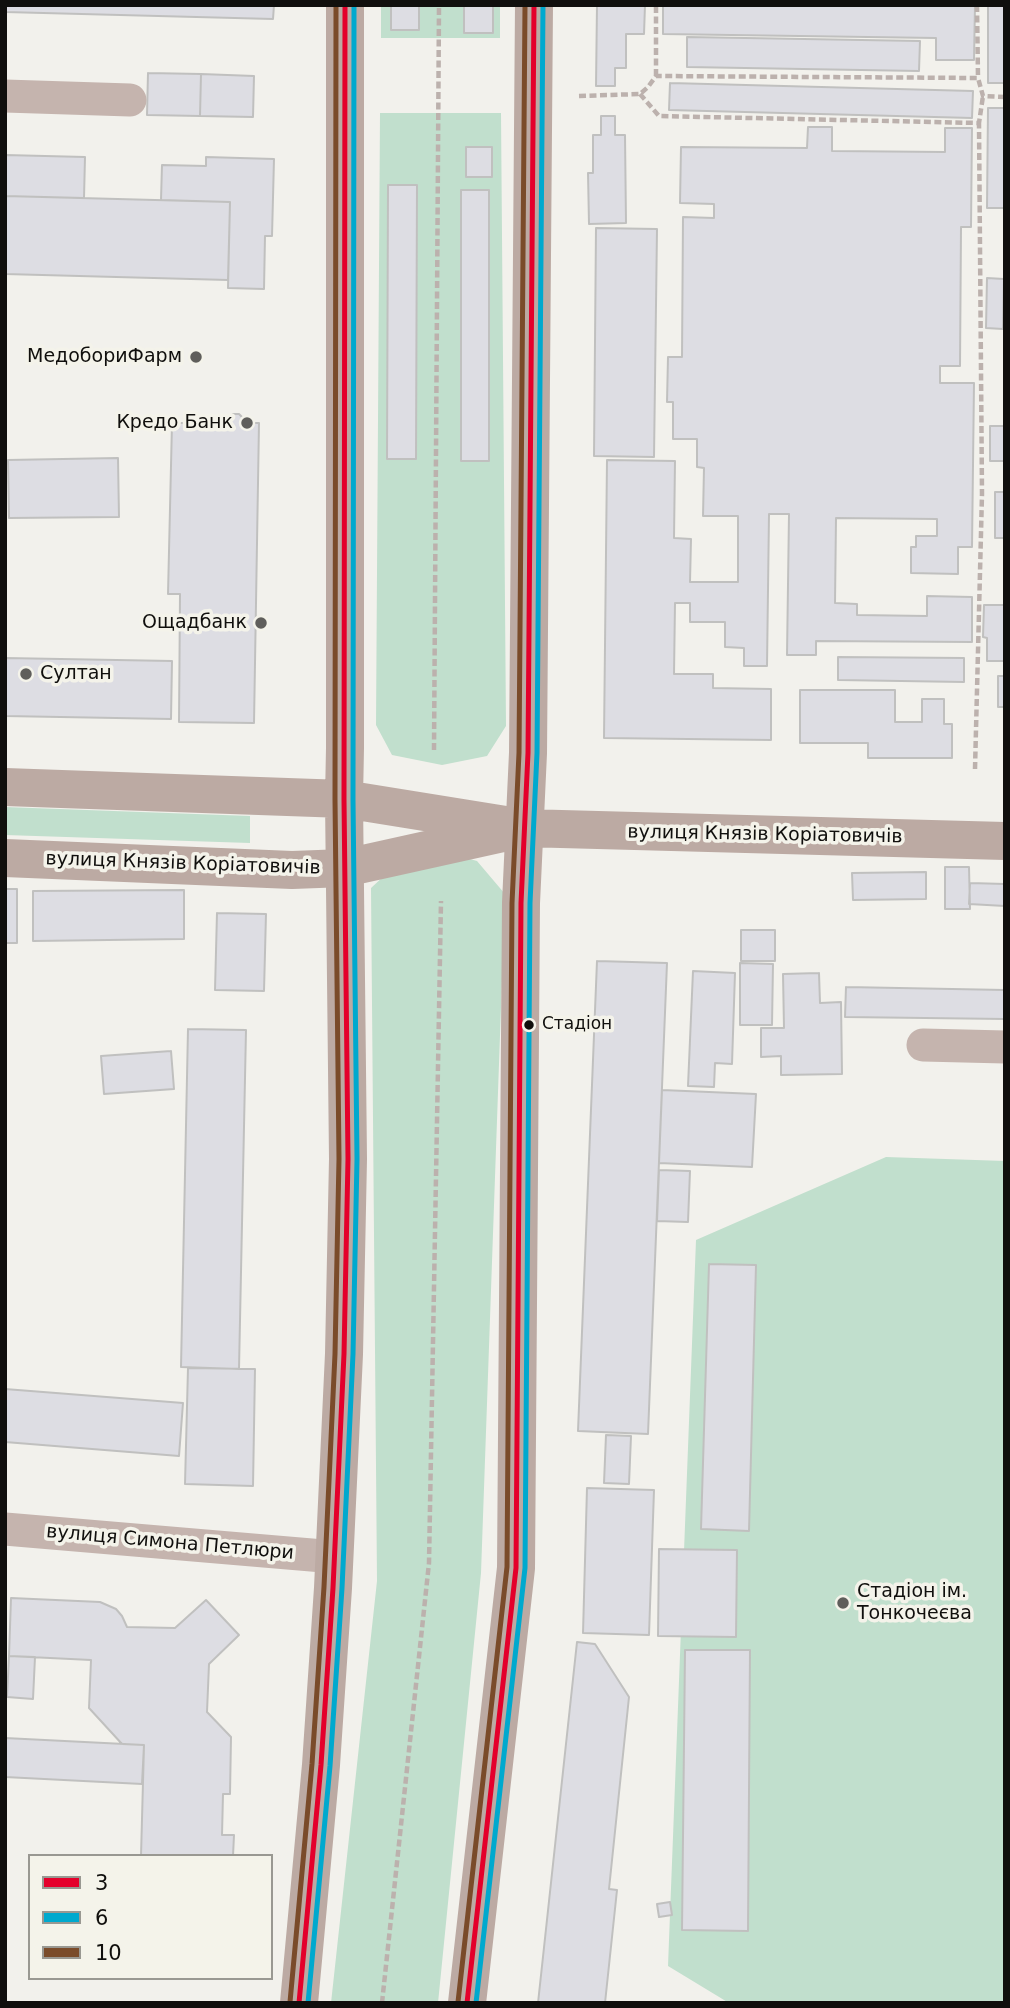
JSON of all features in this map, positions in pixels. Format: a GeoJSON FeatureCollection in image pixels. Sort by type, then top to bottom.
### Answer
{"type":"FeatureCollection","features":[{"type":"Feature","properties":{"kind":"main road"},"geometry":{"type":"LineString","coordinates":[[299,2003],[321,1765],[335,1557],[344,1354],[348,1173],[344,799],[345,5]]}},
{"type":"Feature","properties":{"kind":"main road"},"geometry":{"type":"LineString","coordinates":[[467,2003],[516,1568],[521,924],[528,725],[534,5]]}},
{"type":"Feature","properties":{"kind":"main road","name":"вулиця Князів Коріатовичів"},"geometry":{"type":"LineString","coordinates":[[5,787],[344,799],[524,828],[1005,841]]}},
{"type":"Feature","properties":{"kind":"main road","name":"вулиця Князів Коріатовичів"},"geometry":{"type":"LineString","coordinates":[[5,858],[292,870],[345,868],[524,828]]}},
{"type":"Feature","properties":{"kind":"street"},"geometry":{"type":"LineString","coordinates":[[5,96],[130,100]]}},
{"type":"Feature","properties":{"kind":"street"},"geometry":{"type":"LineString","coordinates":[[923,1045],[1005,1047]]}},
{"type":"Feature","properties":{"kind":"street","name":"вулиця Симона Петлюри"},"geometry":{"type":"LineString","coordinates":[[5,1529],[335,1557]]}},
{"type":"Feature","properties":{"kind":"path"},"geometry":{"type":"LineString","coordinates":[[434,750],[439,5]]}},
{"type":"Feature","properties":{"kind":"path"},"geometry":{"type":"LineString","coordinates":[[579,96],[640,94],[648,87],[656,76],[656,5]]}},
{"type":"Feature","properties":{"kind":"path"},"geometry":{"type":"LineString","coordinates":[[975,769],[982,494],[979,123],[983,96],[978,78],[977,5]]}},
{"type":"Feature","properties":{"kind":"path"},"geometry":{"type":"LineString","coordinates":[[656,76],[978,78]]}},
{"type":"Feature","properties":{"kind":"path"},"geometry":{"type":"LineString","coordinates":[[640,94],[659,116],[979,123]]}},
{"type":"Feature","properties":{"kind":"path"},"geometry":{"type":"LineString","coordinates":[[983,96],[1005,97]]}},
{"type":"Feature","properties":{"kind":"path"},"geometry":{"type":"LineString","coordinates":[[382,2003],[429,1563],[441,901]]}},
{"type":"Feature","properties":{"kind":"green space"},"geometry":{"type":"Polygon","coordinates":[[[381,5],[500,5],[500,38],[381,38],[381,5]]]}},
{"type":"Feature","properties":{"kind":"green space"},"geometry":{"type":"Polygon","coordinates":[[[380,113],[501,113],[506,726],[487,756],[442,765],[392,755],[376,725],[380,113]]]}},
{"type":"Feature","properties":{"kind":"green space"},"geometry":{"type":"Polygon","coordinates":[[[5,807],[250,816],[250,843],[5,835],[5,807]]]}},
{"type":"Feature","properties":{"kind":"green space"},"geometry":{"type":"Polygon","coordinates":[[[438,850],[477,861],[505,894],[481,1573],[438,2003],[331,2003],[377,1581],[371,888],[399,862],[438,850]]]}},
{"type":"Feature","properties":{"kind":"green space","name":"Стадіон ім. Тонкочеєва"},"geometry":{"type":"Polygon","coordinates":[[[886,1157],[1005,1161],[1005,2003],[729,2003],[668,1966],[696,1240],[886,1157]]]}},
{"type":"Feature","properties":{"kind":"building"},"geometry":{"type":"Polygon","coordinates":[[[5,5],[274,5],[273,19],[5,12],[5,5]]]}},
{"type":"Feature","properties":{"kind":"building"},"geometry":{"type":"Polygon","coordinates":[[[391,5],[419,5],[419,30],[391,30],[391,5]]]}},
{"type":"Feature","properties":{"kind":"building"},"geometry":{"type":"Polygon","coordinates":[[[464,5],[493,5],[493,33],[464,33],[464,5]]]}},
{"type":"Feature","properties":{"kind":"building"},"geometry":{"type":"Polygon","coordinates":[[[597,5],[645,5],[644,34],[626,34],[626,68],[615,68],[615,86],[596,86],[597,5]]]}},
{"type":"Feature","properties":{"kind":"building"},"geometry":{"type":"Polygon","coordinates":[[[663,5],[975,5],[974,60],[936,60],[936,38],[663,34],[663,5]]]}},
{"type":"Feature","properties":{"kind":"building"},"geometry":{"type":"Polygon","coordinates":[[[988,5],[1005,5],[1005,83],[988,83],[988,5]]]}},
{"type":"Feature","properties":{"kind":"building"},"geometry":{"type":"Polygon","coordinates":[[[687,37],[920,41],[919,71],[687,67],[687,37]]]}},
{"type":"Feature","properties":{"kind":"building"},"geometry":{"type":"Polygon","coordinates":[[[148,73],[201,74],[200,116],[147,115],[148,73]]]}},
{"type":"Feature","properties":{"kind":"building"},"geometry":{"type":"Polygon","coordinates":[[[201,74],[254,76],[253,117],[200,116],[201,74]]]}},
{"type":"Feature","properties":{"kind":"building"},"geometry":{"type":"Polygon","coordinates":[[[670,83],[973,91],[972,118],[669,110],[670,83]]]}},
{"type":"Feature","properties":{"kind":"building"},"geometry":{"type":"Polygon","coordinates":[[[988,108],[1005,108],[1005,208],[987,208],[988,108]]]}},
{"type":"Feature","properties":{"kind":"building"},"geometry":{"type":"Polygon","coordinates":[[[601,116],[615,116],[615,135],[625,135],[626,223],[589,224],[588,173],[593,173],[593,135],[601,135],[601,116]]]}},
{"type":"Feature","properties":{"kind":"building"},"geometry":{"type":"Polygon","coordinates":[[[808,127],[832,127],[832,151],[945,152],[945,128],[972,128],[971,227],[961,227],[960,366],[940,366],[940,383],[974,383],[972,547],[958,547],[958,574],[911,573],[911,547],[916,547],[916,536],[937,536],[937,519],[836,518],[835,603],[857,604],[857,615],[927,616],[927,596],[972,597],[972,642],[816,641],[816,655],[787,655],[789,514],[769,514],[767,666],[744,666],[744,648],[725,647],[725,622],[690,622],[690,603],[675,603],[674,674],[713,674],[713,688],[771,689],[771,740],[604,738],[607,460],[675,461],[674,538],[691,539],[690,582],[738,582],[738,516],[703,516],[704,468],[697,467],[697,439],[673,439],[673,402],[667,402],[668,357],[682,357],[683,217],[714,218],[714,204],[680,203],[681,147],[807,148],[808,127]]]}},
{"type":"Feature","properties":{"kind":"building"},"geometry":{"type":"Polygon","coordinates":[[[466,147],[492,147],[492,177],[466,177],[466,147]]]}},
{"type":"Feature","properties":{"kind":"building"},"geometry":{"type":"Polygon","coordinates":[[[5,155],[85,157],[84,198],[5,196],[5,155]]]}},
{"type":"Feature","properties":{"kind":"building"},"geometry":{"type":"Polygon","coordinates":[[[206,157],[274,159],[272,236],[265,236],[264,289],[228,288],[230,202],[161,200],[162,165],[206,166],[206,157]]]}},
{"type":"Feature","properties":{"kind":"building"},"geometry":{"type":"Polygon","coordinates":[[[388,185],[417,185],[416,459],[387,459],[388,185]]]}},
{"type":"Feature","properties":{"kind":"building"},"geometry":{"type":"Polygon","coordinates":[[[461,190],[489,190],[489,461],[461,461],[461,190]]]}},
{"type":"Feature","properties":{"kind":"building"},"geometry":{"type":"Polygon","coordinates":[[[5,196],[230,202],[228,280],[5,274],[5,196]]]}},
{"type":"Feature","properties":{"kind":"building"},"geometry":{"type":"Polygon","coordinates":[[[596,228],[657,229],[654,457],[594,456],[596,228]]]}},
{"type":"Feature","properties":{"kind":"building"},"geometry":{"type":"Polygon","coordinates":[[[987,278],[1004,279],[1003,329],[986,328],[987,278]]]}},
{"type":"Feature","properties":{"kind":"building"},"geometry":{"type":"Polygon","coordinates":[[[233,414],[239,414],[248,423],[259,423],[254,723],[179,722],[180,594],[168,594],[172,423],[223,423],[233,414]]]}},
{"type":"Feature","properties":{"kind":"building"},"geometry":{"type":"Polygon","coordinates":[[[990,426],[1005,426],[1005,461],[990,461],[990,426]]]}},
{"type":"Feature","properties":{"kind":"building"},"geometry":{"type":"Polygon","coordinates":[[[118,458],[119,517],[9,518],[8,460],[118,458]]]}},
{"type":"Feature","properties":{"kind":"building"},"geometry":{"type":"Polygon","coordinates":[[[995,492],[1005,492],[1005,538],[995,538],[995,492]]]}},
{"type":"Feature","properties":{"kind":"building"},"geometry":{"type":"Polygon","coordinates":[[[984,605],[1005,605],[1005,661],[987,661],[987,638],[983,637],[984,605]]]}},
{"type":"Feature","properties":{"kind":"building"},"geometry":{"type":"Polygon","coordinates":[[[838,657],[964,658],[964,682],[838,680],[838,657]]]}},
{"type":"Feature","properties":{"kind":"building"},"geometry":{"type":"Polygon","coordinates":[[[5,658],[172,661],[171,719],[5,716],[5,658]]]}},
{"type":"Feature","properties":{"kind":"building"},"geometry":{"type":"Polygon","coordinates":[[[998,676],[1005,676],[1005,707],[998,707],[998,676]]]}},
{"type":"Feature","properties":{"kind":"building"},"geometry":{"type":"Polygon","coordinates":[[[800,690],[895,690],[895,722],[922,722],[922,699],[944,699],[944,724],[952,724],[952,758],[868,758],[868,743],[800,743],[800,690]]]}},
{"type":"Feature","properties":{"kind":"building"},"geometry":{"type":"Polygon","coordinates":[[[945,867],[969,867],[970,909],[945,909],[945,867]]]}},
{"type":"Feature","properties":{"kind":"building"},"geometry":{"type":"Polygon","coordinates":[[[926,872],[926,899],[853,900],[852,873],[926,872]]]}},
{"type":"Feature","properties":{"kind":"building"},"geometry":{"type":"Polygon","coordinates":[[[970,883],[1005,884],[1005,906],[969,904],[970,883]]]}},
{"type":"Feature","properties":{"kind":"building"},"geometry":{"type":"Polygon","coordinates":[[[5,889],[17,889],[17,943],[5,943],[5,889]]]}},
{"type":"Feature","properties":{"kind":"building"},"geometry":{"type":"Polygon","coordinates":[[[184,890],[184,939],[33,941],[33,891],[184,890]]]}},
{"type":"Feature","properties":{"kind":"building"},"geometry":{"type":"Polygon","coordinates":[[[217,913],[266,914],[264,991],[215,990],[217,913]]]}},
{"type":"Feature","properties":{"kind":"building"},"geometry":{"type":"Polygon","coordinates":[[[741,930],[775,930],[775,961],[741,961],[741,930]]]}},
{"type":"Feature","properties":{"kind":"building"},"geometry":{"type":"Polygon","coordinates":[[[597,961],[667,963],[648,1434],[578,1431],[597,961]]]}},
{"type":"Feature","properties":{"kind":"building"},"geometry":{"type":"Polygon","coordinates":[[[740,963],[773,964],[772,1025],[740,1025],[740,963]]]}},
{"type":"Feature","properties":{"kind":"building"},"geometry":{"type":"Polygon","coordinates":[[[693,971],[735,973],[732,1064],[715,1063],[714,1087],[688,1086],[693,971]]]}},
{"type":"Feature","properties":{"kind":"building"},"geometry":{"type":"Polygon","coordinates":[[[819,973],[820,1003],[841,1002],[842,1074],[781,1075],[781,1056],[761,1057],[761,1028],[784,1028],[783,974],[819,973]]]}},
{"type":"Feature","properties":{"kind":"building"},"geometry":{"type":"Polygon","coordinates":[[[846,987],[1005,990],[1005,1019],[845,1017],[846,987]]]}},
{"type":"Feature","properties":{"kind":"building"},"geometry":{"type":"Polygon","coordinates":[[[188,1029],[246,1030],[239,1369],[181,1367],[188,1029]]]}},
{"type":"Feature","properties":{"kind":"building"},"geometry":{"type":"Polygon","coordinates":[[[171,1051],[174,1089],[104,1094],[101,1056],[171,1051]]]}},
{"type":"Feature","properties":{"kind":"building"},"geometry":{"type":"Polygon","coordinates":[[[662,1090],[756,1094],[752,1167],[659,1163],[662,1090]]]}},
{"type":"Feature","properties":{"kind":"building"},"geometry":{"type":"Polygon","coordinates":[[[659,1170],[690,1171],[688,1222],[657,1221],[659,1170]]]}},
{"type":"Feature","properties":{"kind":"building"},"geometry":{"type":"Polygon","coordinates":[[[709,1264],[756,1265],[749,1531],[701,1529],[709,1264]]]}},
{"type":"Feature","properties":{"kind":"building"},"geometry":{"type":"Polygon","coordinates":[[[188,1368],[255,1369],[253,1486],[185,1484],[188,1368]]]}},
{"type":"Feature","properties":{"kind":"building"},"geometry":{"type":"Polygon","coordinates":[[[5,1389],[183,1403],[179,1456],[5,1442],[5,1389]]]}},
{"type":"Feature","properties":{"kind":"building"},"geometry":{"type":"Polygon","coordinates":[[[606,1435],[631,1436],[629,1484],[604,1483],[606,1435]]]}},
{"type":"Feature","properties":{"kind":"building"},"geometry":{"type":"Polygon","coordinates":[[[587,1488],[654,1490],[649,1635],[583,1633],[587,1488]]]}},
{"type":"Feature","properties":{"kind":"building"},"geometry":{"type":"Polygon","coordinates":[[[659,1549],[737,1550],[736,1637],[658,1636],[659,1549]]]}},
{"type":"Feature","properties":{"kind":"building"},"geometry":{"type":"Polygon","coordinates":[[[11,1598],[100,1602],[116,1609],[127,1627],[175,1628],[206,1600],[239,1635],[209,1664],[207,1712],[231,1737],[230,1794],[223,1794],[222,1835],[234,1835],[233,1854],[141,1854],[144,1745],[122,1744],[89,1708],[91,1660],[9,1656],[11,1598]]]}},
{"type":"Feature","properties":{"kind":"building"},"geometry":{"type":"Polygon","coordinates":[[[577,1642],[595,1644],[629,1697],[609,1889],[617,1890],[605,2003],[538,2003],[577,1642]]]}},
{"type":"Feature","properties":{"kind":"building"},"geometry":{"type":"Polygon","coordinates":[[[685,1650],[750,1650],[748,1931],[682,1930],[685,1650]]]}},
{"type":"Feature","properties":{"kind":"building"},"geometry":{"type":"Polygon","coordinates":[[[9,1656],[35,1657],[33,1699],[7,1697],[9,1656]]]}},
{"type":"Feature","properties":{"kind":"building"},"geometry":{"type":"Polygon","coordinates":[[[5,1738],[144,1745],[142,1784],[5,1777],[5,1738]]]}},
{"type":"Feature","properties":{"kind":"building"},"geometry":{"type":"Polygon","coordinates":[[[670,1902],[672,1915],[659,1917],[657,1904],[670,1902]]]}},
{"type":"Feature","properties":{"kind":"transit line","name":"10"},"geometry":{"type":"LineString","coordinates":[[290,2002],[312,1764],[335,1354],[339,1159],[335,799],[336,5]]}},
{"type":"Feature","properties":{"kind":"transit line","name":"3"},"geometry":{"type":"LineString","coordinates":[[299,2003],[321,1765],[344,1354],[348,1159],[344,799],[345,5]]}},
{"type":"Feature","properties":{"kind":"transit line","name":"6"},"geometry":{"type":"LineString","coordinates":[[308,2003],[330,1766],[353,1354],[357,1159],[353,799],[354,5]]}},
{"type":"Feature","properties":{"kind":"transit line","name":"10"},"geometry":{"type":"LineString","coordinates":[[458,2002],[507,1567],[512,903],[519,753],[525,5]]}},
{"type":"Feature","properties":{"kind":"transit line","name":"3"},"geometry":{"type":"LineString","coordinates":[[467,2003],[516,1568],[521,903],[528,753],[534,5]]}},
{"type":"Feature","properties":{"kind":"transit line","name":"6"},"geometry":{"type":"LineString","coordinates":[[476,2003],[525,1568],[530,903],[537,753],[543,5]]}},
{"type":"Feature","properties":{"kind":"place","name":"МедобориФарм"},"geometry":{"type":"Point","coordinates":[196,357]}},
{"type":"Feature","properties":{"kind":"place","name":"Кредо Банк"},"geometry":{"type":"Point","coordinates":[247,423]}},
{"type":"Feature","properties":{"kind":"place","name":"Ощадбанк"},"geometry":{"type":"Point","coordinates":[261,623]}},
{"type":"Feature","properties":{"kind":"place","name":"Султан"},"geometry":{"type":"Point","coordinates":[26,674]}},
{"type":"Feature","properties":{"kind":"place","name":"Стадіон"},"geometry":{"type":"Point","coordinates":[529,1025]}},
{"type":"Feature","properties":{"kind":"place","name":"Стадіон ім. Тонкочеєва"},"geometry":{"type":"Point","coordinates":[843,1603]}}]}
